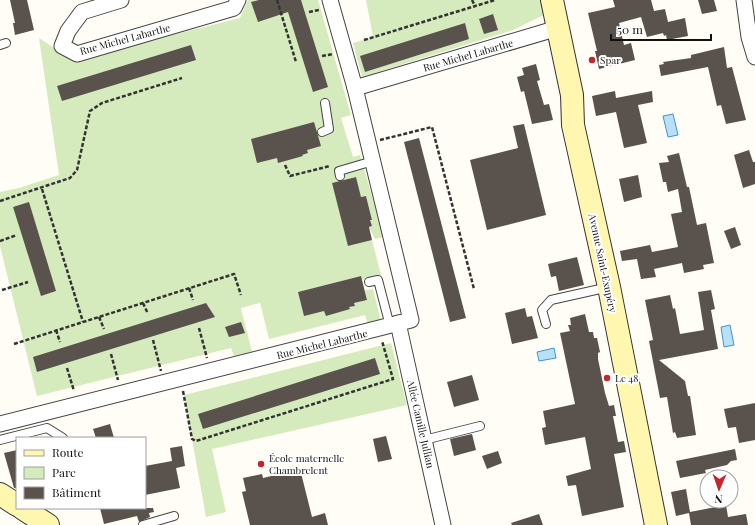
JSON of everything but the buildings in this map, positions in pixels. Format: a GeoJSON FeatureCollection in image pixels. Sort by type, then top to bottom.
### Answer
{"type":"FeatureCollection","features":[{"type":"Feature","properties":{"kind":"main road","name":"Avenue Saint-Exupéry"},"geometry":{"type":"LineString","coordinates":[[552,0],[572,95],[573,125],[609,287],[656,525]]}},
{"type":"Feature","properties":{"kind":"main road"},"geometry":{"type":"LineString","coordinates":[[0,494],[16,504]]}},
{"type":"Feature","properties":{"kind":"main road"},"geometry":{"type":"LineString","coordinates":[[24,509],[48,525]]}},
{"type":"Feature","properties":{"kind":"street","name":"Rue Michel Labarthe"},"geometry":{"type":"LineString","coordinates":[[121,0],[82,12],[68,31],[62,46],[77,54],[234,8],[238,0]]}},
{"type":"Feature","properties":{"kind":"street","name":"Rue Michel Labarthe"},"geometry":{"type":"LineString","coordinates":[[0,424],[411,320],[369,142],[330,0]]}},
{"type":"Feature","properties":{"kind":"street"},"geometry":{"type":"LineString","coordinates":[[744,0],[749,37],[755,57]]}},
{"type":"Feature","properties":{"kind":"street","name":"Rue Michel Labarthe"},"geometry":{"type":"LineString","coordinates":[[355,88],[558,28]]}},
{"type":"Feature","properties":{"kind":"street","name":"Allée Camille Jullian"},"geometry":{"type":"LineString","coordinates":[[389,326],[424,440],[443,525]]}},
{"type":"Feature","properties":{"kind":"lane"},"geometry":{"type":"LineString","coordinates":[[322,132],[329,129],[325,103]]}},
{"type":"Feature","properties":{"kind":"lane"},"geometry":{"type":"LineString","coordinates":[[340,176],[339,171],[373,161]]}},
{"type":"Feature","properties":{"kind":"lane"},"geometry":{"type":"LineString","coordinates":[[369,282],[378,280],[389,326]]}},
{"type":"Feature","properties":{"kind":"lane"},"geometry":{"type":"LineString","coordinates":[[546,324],[542,310],[551,300],[609,287]]}},
{"type":"Feature","properties":{"kind":"lane"},"geometry":{"type":"LineString","coordinates":[[424,440],[480,426]]}},
{"type":"Feature","properties":{"kind":"lane"},"geometry":{"type":"LineString","coordinates":[[0,440],[47,428],[61,437]]}},
{"type":"Feature","properties":{"kind":"lane"},"geometry":{"type":"LineString","coordinates":[[143,525],[174,516]]}},
{"type":"Feature","properties":{"kind":"path"},"geometry":{"type":"LineString","coordinates":[[276,0],[296,62]]}},
{"type":"Feature","properties":{"kind":"path"},"geometry":{"type":"LineString","coordinates":[[472,0],[475,6]]}},
{"type":"Feature","properties":{"kind":"path"},"geometry":{"type":"LineString","coordinates":[[364,40],[496,0]]}},
{"type":"Feature","properties":{"kind":"path"},"geometry":{"type":"LineString","coordinates":[[0,201],[42,189],[70,178],[77,170],[90,111],[102,103],[182,78]]}},
{"type":"Feature","properties":{"kind":"path"},"geometry":{"type":"LineString","coordinates":[[369,142],[432,127],[474,289]]}},
{"type":"Feature","properties":{"kind":"path"},"geometry":{"type":"LineString","coordinates":[[285,165],[290,176],[334,165]]}},
{"type":"Feature","properties":{"kind":"path"},"geometry":{"type":"LineString","coordinates":[[42,189],[83,322]]}},
{"type":"Feature","properties":{"kind":"path"},"geometry":{"type":"LineString","coordinates":[[0,241],[17,235]]}},
{"type":"Feature","properties":{"kind":"path"},"geometry":{"type":"LineString","coordinates":[[14,344],[234,274],[241,295]]}},
{"type":"Feature","properties":{"kind":"path"},"geometry":{"type":"LineString","coordinates":[[2,290],[28,282]]}},
{"type":"Feature","properties":{"kind":"path"},"geometry":{"type":"LineString","coordinates":[[189,288],[192,300]]}},
{"type":"Feature","properties":{"kind":"path"},"geometry":{"type":"LineString","coordinates":[[143,303],[148,314]]}},
{"type":"Feature","properties":{"kind":"path"},"geometry":{"type":"LineString","coordinates":[[99,317],[104,329]]}},
{"type":"Feature","properties":{"kind":"path"},"geometry":{"type":"LineString","coordinates":[[180,379],[192,439],[196,441],[393,379],[389,326]]}},
{"type":"Feature","properties":{"kind":"path"},"geometry":{"type":"LineString","coordinates":[[199,328],[211,371]]}},
{"type":"Feature","properties":{"kind":"path"},"geometry":{"type":"LineString","coordinates":[[56,330],[60,342]]}},
{"type":"Feature","properties":{"kind":"path"},"geometry":{"type":"LineString","coordinates":[[153,340],[164,383]]}},
{"type":"Feature","properties":{"kind":"path"},"geometry":{"type":"LineString","coordinates":[[111,354],[122,394]]}},
{"type":"Feature","properties":{"kind":"path"},"geometry":{"type":"LineString","coordinates":[[67,368],[79,405]]}},
{"type":"Feature","properties":{"kind":"green space"},"geometry":{"type":"Polygon","coordinates":[[[248,0],[318,0],[351,115],[341,118],[353,157],[360,155],[384,237],[375,239],[369,227],[372,226],[370,220],[372,219],[366,196],[361,197],[356,177],[332,183],[349,246],[372,240],[381,275],[362,280],[361,276],[298,292],[324,311],[326,315],[349,309],[349,307],[355,306],[354,303],[367,300],[365,290],[373,289],[381,321],[368,324],[365,315],[269,339],[260,303],[241,308],[252,352],[234,356],[231,348],[37,396],[0,246],[0,192],[19,188],[59,175],[39,38],[72,60],[240,18],[248,0]]]}},
{"type":"Feature","properties":{"kind":"green space"},"geometry":{"type":"Polygon","coordinates":[[[366,0],[544,0],[548,13],[513,30],[362,77],[353,43],[373,37],[366,0]]]}},
{"type":"Feature","properties":{"kind":"green space"},"geometry":{"type":"Polygon","coordinates":[[[391,343],[407,405],[212,449],[226,512],[206,517],[184,395],[391,343]]]}},
{"type":"Feature","properties":{"kind":"water"},"geometry":{"type":"Polygon","coordinates":[[[673,114],[678,135],[668,137],[663,116],[673,114]]]}},
{"type":"Feature","properties":{"kind":"water"},"geometry":{"type":"Polygon","coordinates":[[[730,325],[734,345],[724,347],[721,327],[730,325]]]}},
{"type":"Feature","properties":{"kind":"water"},"geometry":{"type":"Polygon","coordinates":[[[554,348],[556,358],[539,361],[537,352],[554,348]]]}},
{"type":"Feature","properties":{"kind":"place","name":"Spar"},"geometry":{"type":"Point","coordinates":[592,60]}},
{"type":"Feature","properties":{"kind":"place","name":"Le 48"},"geometry":{"type":"Point","coordinates":[607,378]}},
{"type":"Feature","properties":{"kind":"place","name":"École maternelle Chambrelent"},"geometry":{"type":"Point","coordinates":[261,464]}}]}
